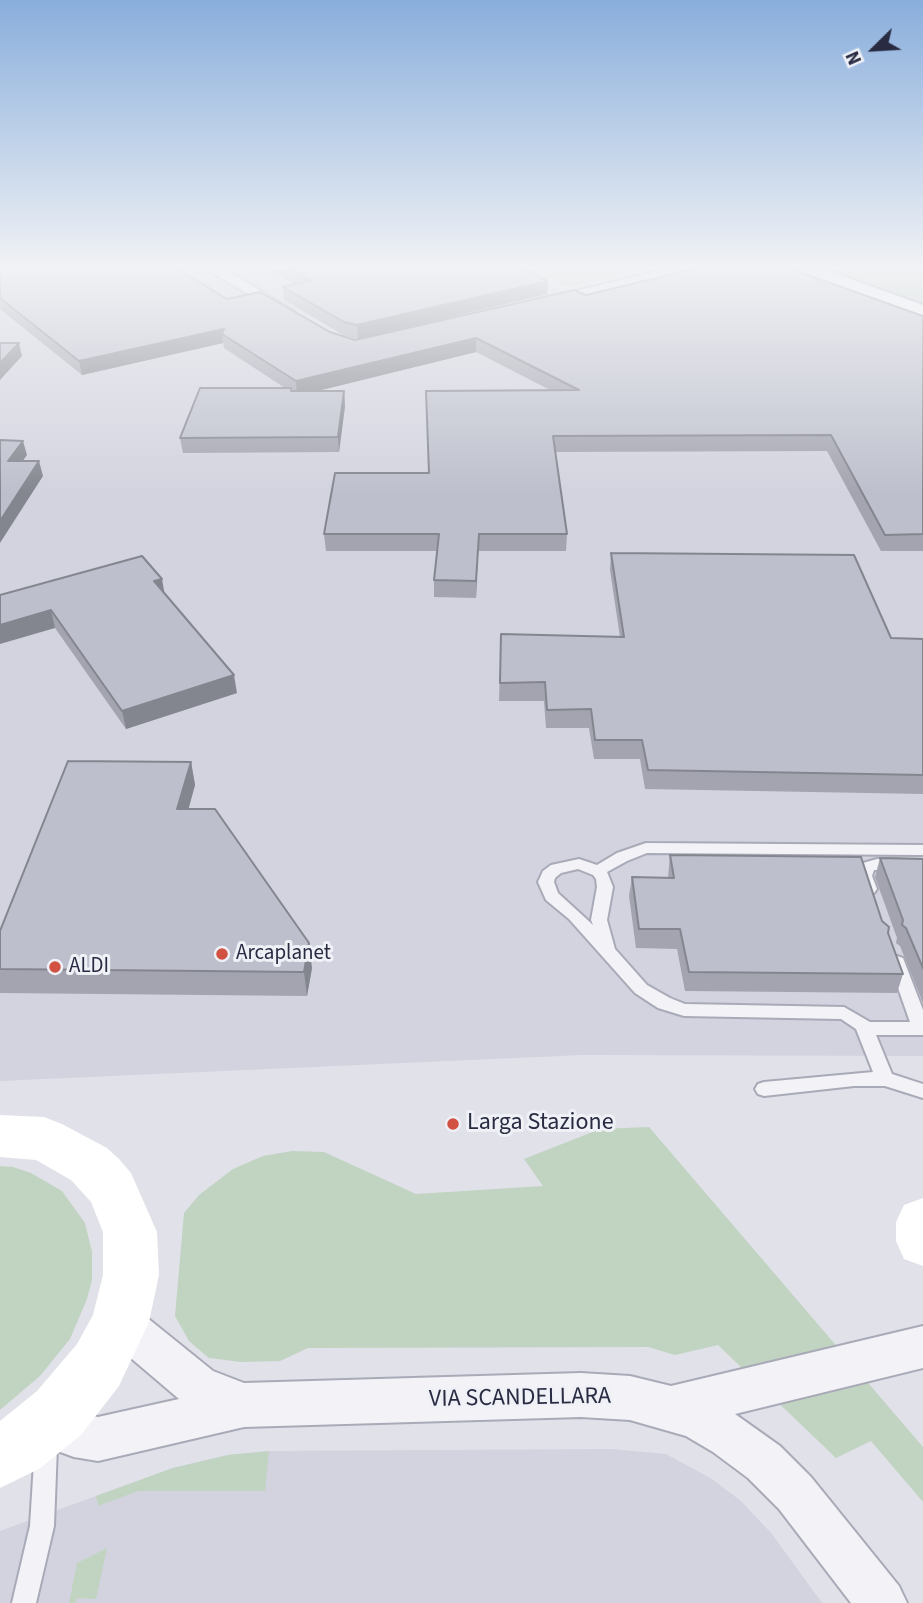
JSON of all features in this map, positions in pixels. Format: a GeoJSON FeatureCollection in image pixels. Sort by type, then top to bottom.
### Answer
{"type":"FeatureCollection","features":[{"type":"Feature","properties":{"kind":"main road"},"geometry":{"type":"LineString","coordinates":[[0,1136],[44,1139],[89,1164],[112,1189],[130,1232],[131,1275],[121,1322],[98,1365],[78,1392],[23,1441]]}},
{"type":"Feature","properties":{"kind":"main road"},"geometry":{"type":"LineString","coordinates":[[923,1222],[923,1241]]}},
{"type":"Feature","properties":{"kind":"street","name":"VIA SCANDELLARA"},"geometry":{"type":"LineString","coordinates":[[121,1322],[153,1352],[199,1388],[244,1405]]}},
{"type":"Feature","properties":{"kind":"street"},"geometry":{"type":"LineString","coordinates":[[671,1408],[923,1347]]}},
{"type":"Feature","properties":{"kind":"street","name":"VIA SCANDELLARA"},"geometry":{"type":"LineString","coordinates":[[23,1441],[74,1435],[98,1439],[244,1405],[581,1395],[630,1398],[671,1408],[729,1436],[764,1462],[820,1523],[882,1603]]}},
{"type":"Feature","properties":{"kind":"lane"},"geometry":{"type":"LineString","coordinates":[[598,871],[622,857],[646,848],[923,850]]}},
{"type":"Feature","properties":{"kind":"lane"},"geometry":{"type":"LineString","coordinates":[[607,951],[599,920],[605,887],[598,871],[579,863],[568,865],[548,875],[546,882],[551,896],[574,915],[641,989],[664,1003],[684,1010],[844,1013],[865,1029],[885,1079]]}},
{"type":"Feature","properties":{"kind":"lane"},"geometry":{"type":"LineString","coordinates":[[870,891],[865,877],[868,867],[877,864],[923,865]]}},
{"type":"Feature","properties":{"kind":"lane"},"geometry":{"type":"LineString","coordinates":[[865,1029],[922,1028],[892,951]]}},
{"type":"Feature","properties":{"kind":"lane"},"geometry":{"type":"LineString","coordinates":[[764,1089],[853,1079],[885,1079],[923,1091]]}},
{"type":"Feature","properties":{"kind":"lane"},"geometry":{"type":"LineString","coordinates":[[23,1441],[42,1527],[24,1603]]}},
{"type":"Feature","properties":{"kind":"shaded area"},"geometry":{"type":"Polygon","coordinates":[[[0,344],[923,344],[923,1056],[582,1055],[0,1081],[0,344]]]}},
{"type":"Feature","properties":{"kind":"shaded area"},"geometry":{"type":"Polygon","coordinates":[[[611,1449],[666,1454],[712,1479],[741,1501],[772,1534],[822,1603],[0,1603],[0,1531],[173,1468],[228,1455],[269,1451],[611,1449]]]}},
{"type":"Feature","properties":{"kind":"green space"},"geometry":{"type":"Polygon","coordinates":[[[649,1127],[923,1447],[923,1502],[871,1441],[836,1458],[718,1345],[675,1355],[648,1347],[308,1348],[280,1361],[241,1362],[209,1358],[189,1341],[175,1316],[184,1213],[199,1195],[233,1169],[263,1156],[292,1151],[324,1152],[416,1194],[543,1186],[524,1159],[600,1129],[649,1127]]]}},
{"type":"Feature","properties":{"kind":"green space"},"geometry":{"type":"Polygon","coordinates":[[[0,1166],[31,1173],[62,1191],[85,1223],[92,1252],[92,1280],[70,1339],[40,1376],[0,1410],[0,1166]]]}},
{"type":"Feature","properties":{"kind":"green space"},"geometry":{"type":"Polygon","coordinates":[[[269,1451],[265,1491],[138,1491],[98,1506],[96,1496],[173,1468],[228,1455],[269,1451]]]}},
{"type":"Feature","properties":{"kind":"green space"},"geometry":{"type":"Polygon","coordinates":[[[107,1548],[96,1599],[77,1598],[76,1603],[69,1603],[77,1563],[107,1548]]]}},
{"type":"Feature","properties":{"kind":"building"},"geometry":{"type":"Polygon","coordinates":[[[0,344],[18,344],[0,363],[0,344]]]}},
{"type":"Feature","properties":{"kind":"building"},"geometry":{"type":"Polygon","coordinates":[[[57,344],[157,344],[79,361],[57,344]]]}},
{"type":"Feature","properties":{"kind":"building"},"geometry":{"type":"Polygon","coordinates":[[[237,344],[452,344],[296,381],[237,344]]]}},
{"type":"Feature","properties":{"kind":"building"},"geometry":{"type":"Polygon","coordinates":[[[488,344],[923,344],[923,534],[885,535],[831,435],[553,436],[567,534],[479,534],[476,581],[434,580],[439,534],[324,534],[335,473],[429,473],[426,391],[579,390],[488,344]]]}},
{"type":"Feature","properties":{"kind":"building"},"geometry":{"type":"Polygon","coordinates":[[[200,388],[344,391],[338,437],[180,438],[200,388]]]}},
{"type":"Feature","properties":{"kind":"building"},"geometry":{"type":"Polygon","coordinates":[[[0,440],[23,441],[8,461],[39,461],[0,521],[0,440]]]}},
{"type":"Feature","properties":{"kind":"building"},"geometry":{"type":"Polygon","coordinates":[[[611,553],[854,555],[891,638],[923,639],[923,775],[648,770],[642,740],[595,740],[591,709],[547,710],[545,682],[500,683],[501,634],[624,637],[611,553]]]}},
{"type":"Feature","properties":{"kind":"building"},"geometry":{"type":"Polygon","coordinates":[[[142,556],[162,579],[154,581],[234,675],[122,711],[51,610],[0,625],[0,595],[142,556]]]}},
{"type":"Feature","properties":{"kind":"building"},"geometry":{"type":"Polygon","coordinates":[[[68,761],[191,762],[177,809],[215,809],[309,943],[304,972],[0,969],[0,931],[68,761]]]}},
{"type":"Feature","properties":{"kind":"building"},"geometry":{"type":"Polygon","coordinates":[[[670,855],[861,857],[882,921],[889,927],[888,933],[903,974],[689,972],[680,929],[639,929],[632,877],[674,878],[670,855]]]}},
{"type":"Feature","properties":{"kind":"building"},"geometry":{"type":"Polygon","coordinates":[[[880,858],[923,859],[923,968],[906,928],[902,925],[903,920],[880,858]]]}},
{"type":"Feature","properties":{"kind":"place","name":"Arcaplanet"},"geometry":{"type":"Point","coordinates":[222,954]}},
{"type":"Feature","properties":{"kind":"place","name":"ALDI"},"geometry":{"type":"Point","coordinates":[55,967]}},
{"type":"Feature","properties":{"kind":"place","name":"Larga Stazione"},"geometry":{"type":"Point","coordinates":[453,1124]}}]}
